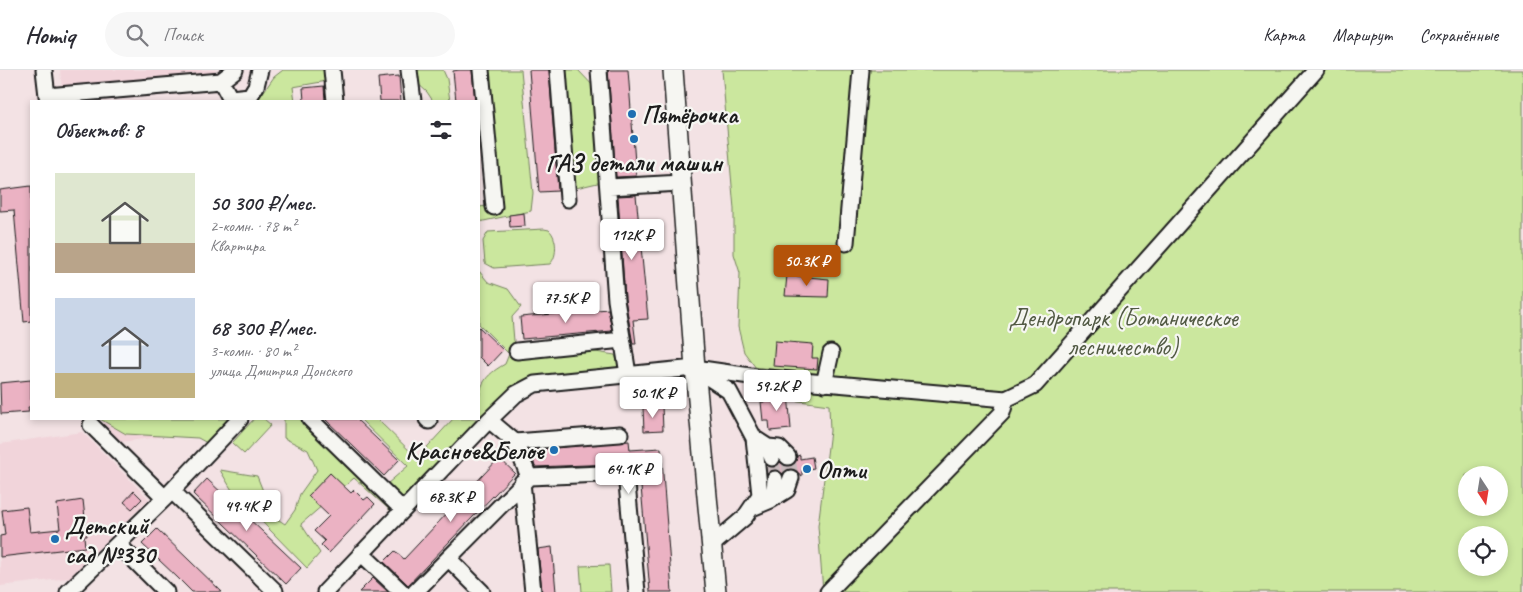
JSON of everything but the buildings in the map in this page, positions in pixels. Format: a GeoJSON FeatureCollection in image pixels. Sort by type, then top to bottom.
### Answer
{"type":"FeatureCollection","features":[{"type":"Feature","properties":{"kind":"main road"},"geometry":{"type":"LineString","coordinates":[[672,70],[694,368],[716,592]]}},
{"type":"Feature","properties":{"kind":"street"},"geometry":{"type":"LineString","coordinates":[[44,70],[47,96],[221,81],[235,70]]}},
{"type":"Feature","properties":{"kind":"street"},"geometry":{"type":"LineString","coordinates":[[221,81],[230,98],[245,100],[256,86],[260,70]]}},
{"type":"Feature","properties":{"kind":"street"},"geometry":{"type":"LineString","coordinates":[[332,70],[335,100]]}},
{"type":"Feature","properties":{"kind":"street"},"geometry":{"type":"LineString","coordinates":[[410,70],[413,100]]}},
{"type":"Feature","properties":{"kind":"street"},"geometry":{"type":"LineString","coordinates":[[481,70],[494,208]]}},
{"type":"Feature","properties":{"kind":"street"},"geometry":{"type":"LineString","coordinates":[[558,70],[568,199]]}},
{"type":"Feature","properties":{"kind":"street"},"geometry":{"type":"LineString","coordinates":[[599,70],[616,300],[628,374]]}},
{"type":"Feature","properties":{"kind":"street"},"geometry":{"type":"LineString","coordinates":[[846,243],[861,70]]}},
{"type":"Feature","properties":{"kind":"street"},"geometry":{"type":"LineString","coordinates":[[325,592],[489,420],[516,394],[535,384],[694,368],[824,384],[852,382],[1006,399],[1035,385],[1316,70]]}},
{"type":"Feature","properties":{"kind":"street"},"geometry":{"type":"LineString","coordinates":[[609,187],[681,183]]}},
{"type":"Feature","properties":{"kind":"street"},"geometry":{"type":"LineString","coordinates":[[517,351],[622,340]]}},
{"type":"Feature","properties":{"kind":"street"},"geometry":{"type":"LineString","coordinates":[[824,384],[831,353]]}},
{"type":"Feature","properties":{"kind":"street"},"geometry":{"type":"LineString","coordinates":[[694,368],[729,390],[754,438],[770,453],[779,448],[788,457]]}},
{"type":"Feature","properties":{"kind":"street"},"geometry":{"type":"LineString","coordinates":[[828,592],[1002,413],[1006,399]]}},
{"type":"Feature","properties":{"kind":"street"},"geometry":{"type":"LineString","coordinates":[[68,592],[169,495],[239,420]]}},
{"type":"Feature","properties":{"kind":"street"},"geometry":{"type":"LineString","coordinates":[[311,420],[402,510]]}},
{"type":"Feature","properties":{"kind":"street"},"geometry":{"type":"LineString","coordinates":[[489,420],[515,442],[525,480],[533,592]]}},
{"type":"Feature","properties":{"kind":"street"},"geometry":{"type":"LineString","coordinates":[[91,425],[275,591]]}},
{"type":"Feature","properties":{"kind":"street"},"geometry":{"type":"LineString","coordinates":[[515,442],[620,434]]}},
{"type":"Feature","properties":{"kind":"street"},"geometry":{"type":"LineString","coordinates":[[712,545],[752,508],[760,495],[754,438]]}},
{"type":"Feature","properties":{"kind":"street"},"geometry":{"type":"LineString","coordinates":[[415,592],[525,480],[626,473],[637,592]]}},
{"type":"Feature","properties":{"kind":"street"},"geometry":{"type":"LineString","coordinates":[[752,508],[771,500],[787,490],[791,478]]}},
{"type":"Feature","properties":{"kind":"street"},"geometry":{"type":"LineString","coordinates":[[771,500],[774,492],[774,479]]}},
{"type":"Feature","properties":{"kind":"street"},"geometry":{"type":"LineString","coordinates":[[118,544],[166,592]]}},
{"type":"Feature","properties":{"kind":"street"},"geometry":{"type":"LineString","coordinates":[[361,553],[402,592]]}},
{"type":"Feature","properties":{"kind":"street"},"geometry":{"type":"LineString","coordinates":[[449,559],[482,592]]}},
{"type":"Feature","properties":{"kind":"shaded area"},"geometry":{"type":"Polygon","coordinates":[[[60,70],[216,70],[210,76],[62,90],[60,70]]]}},
{"type":"Feature","properties":{"kind":"shaded area"},"geometry":{"type":"Polygon","coordinates":[[[103,420],[226,428],[114,443],[104,431],[103,420]]]}},
{"type":"Feature","properties":{"kind":"shaded area","name":"Детский сад №330"},"geometry":{"type":"Polygon","coordinates":[[[82,432],[149,499],[69,578],[0,586],[0,444],[82,432]]]}},
{"type":"Feature","properties":{"kind":"green space"},"geometry":{"type":"Polygon","coordinates":[[[283,70],[327,70],[327,81],[293,87],[295,100],[258,100],[274,77],[283,70]]]}},
{"type":"Feature","properties":{"kind":"green space"},"geometry":{"type":"Polygon","coordinates":[[[417,70],[443,70],[447,79],[450,100],[432,100],[416,82],[417,70]]]}},
{"type":"Feature","properties":{"kind":"green space"},"geometry":{"type":"Polygon","coordinates":[[[478,70],[521,70],[533,193],[531,211],[480,222],[480,207],[487,206],[478,70]]]}},
{"type":"Feature","properties":{"kind":"green space"},"geometry":{"type":"Polygon","coordinates":[[[557,70],[578,70],[597,90],[606,181],[576,188],[567,187],[557,70]]]}},
{"type":"Feature","properties":{"kind":"green space","name":"Дендропарк (Ботаническое лесничество)"},"geometry":{"type":"Polygon","coordinates":[[[722,70],[1523,70],[1523,592],[823,592],[818,526],[830,431],[829,405],[763,396],[756,368],[744,352],[738,327],[740,273],[734,254],[734,209],[722,70]]]}},
{"type":"Feature","properties":{"kind":"green space"},"geometry":{"type":"Polygon","coordinates":[[[544,229],[552,233],[556,247],[553,261],[550,264],[494,268],[485,263],[483,241],[488,232],[544,229]]]}},
{"type":"Feature","properties":{"kind":"green space"},"geometry":{"type":"Polygon","coordinates":[[[480,272],[488,282],[508,289],[521,307],[512,317],[514,341],[527,353],[569,348],[615,355],[619,367],[532,381],[393,513],[354,478],[301,524],[320,553],[307,568],[233,492],[220,470],[257,476],[273,516],[285,524],[295,510],[300,494],[317,470],[308,450],[284,438],[284,420],[319,420],[387,484],[408,466],[361,420],[378,420],[417,458],[452,420],[480,420],[480,393],[482,386],[496,369],[505,364],[509,354],[480,325],[480,272]]]}},
{"type":"Feature","properties":{"kind":"green space"},"geometry":{"type":"Polygon","coordinates":[[[102,420],[247,420],[216,448],[198,438],[126,434],[102,420]]]}},
{"type":"Feature","properties":{"kind":"green space"},"geometry":{"type":"Polygon","coordinates":[[[253,420],[265,420],[271,425],[244,454],[232,443],[253,420]]]}},
{"type":"Feature","properties":{"kind":"green space"},"geometry":{"type":"Polygon","coordinates":[[[609,565],[611,592],[582,592],[580,566],[609,565]]]}},
{"type":"Feature","properties":{"kind":"tunnel"},"geometry":{"type":"LineString","coordinates":[[788,457],[791,478]]}},
{"type":"Feature","properties":{"kind":"tunnel"},"geometry":{"type":"LineString","coordinates":[[772,458],[775,479]]}},
{"type":"Feature","properties":{"kind":"place","name":"Пятёрочка"},"geometry":{"type":"Point","coordinates":[632,114]}},
{"type":"Feature","properties":{"kind":"place","name":"ГАЗ детали машин"},"geometry":{"type":"Point","coordinates":[634,139]}},
{"type":"Feature","properties":{"kind":"place","name":"Красное&Белое"},"geometry":{"type":"Point","coordinates":[554,450]}},
{"type":"Feature","properties":{"kind":"place","name":"Опти"},"geometry":{"type":"Point","coordinates":[807,469]}},
{"type":"Feature","properties":{"kind":"place","name":"Детский сад №330"},"geometry":{"type":"Point","coordinates":[55,539]}}]}
